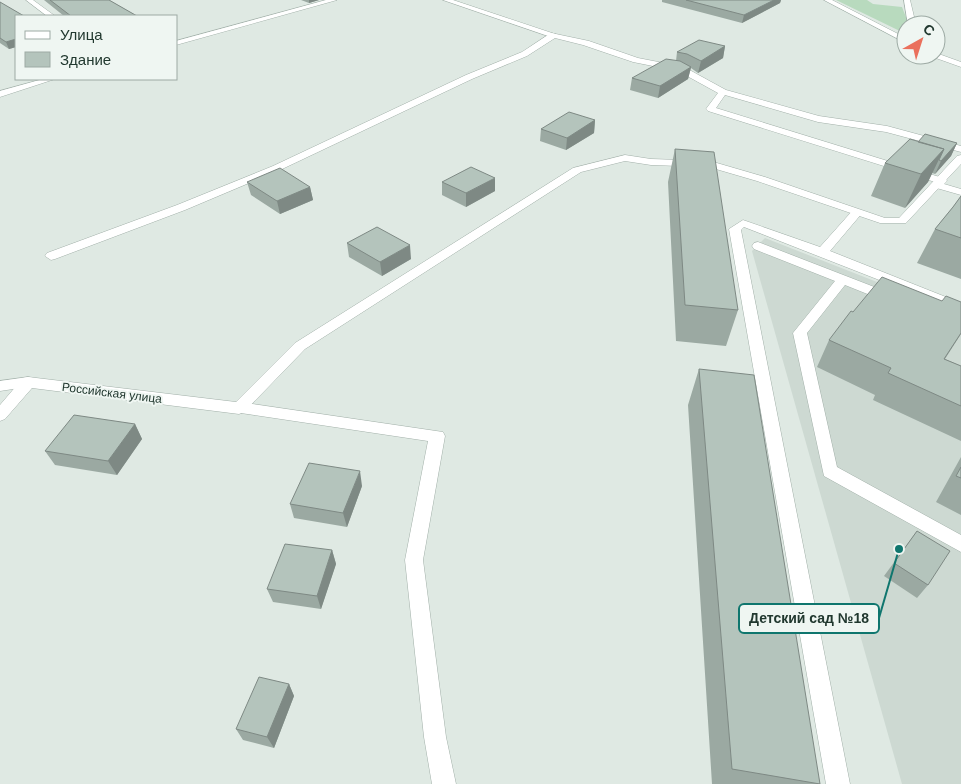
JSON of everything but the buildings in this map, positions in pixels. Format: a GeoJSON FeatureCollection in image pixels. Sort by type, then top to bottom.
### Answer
{"type":"FeatureCollection","features":[{"type":"Feature","properties":{"kind":"street"},"geometry":{"type":"LineString","coordinates":[[29,0],[50,15]]}},
{"type":"Feature","properties":{"kind":"street"},"geometry":{"type":"LineString","coordinates":[[178,42],[334,0]]}},
{"type":"Feature","properties":{"kind":"street"},"geometry":{"type":"LineString","coordinates":[[446,0],[554,35],[586,42],[636,60],[681,69],[722,92],[818,119],[887,129],[961,149]]}},
{"type":"Feature","properties":{"kind":"street"},"geometry":{"type":"LineString","coordinates":[[827,0],[896,35]]}},
{"type":"Feature","properties":{"kind":"street"},"geometry":{"type":"LineString","coordinates":[[906,0],[910,15]]}},
{"type":"Feature","properties":{"kind":"street"},"geometry":{"type":"LineString","coordinates":[[51,256],[116,232],[307,154],[468,77],[523,54],[546,42],[554,35]]}},
{"type":"Feature","properties":{"kind":"street"},"geometry":{"type":"LineString","coordinates":[[946,59],[961,65]]}},
{"type":"Feature","properties":{"kind":"street"},"geometry":{"type":"LineString","coordinates":[[0,94],[48,80]]}},
{"type":"Feature","properties":{"kind":"street"},"geometry":{"type":"LineString","coordinates":[[722,92],[711,109],[939,183],[961,192]]}},
{"type":"Feature","properties":{"kind":"street"},"geometry":{"type":"LineString","coordinates":[[240,408],[300,346],[577,170],[625,158],[652,162],[710,164],[761,179],[884,222],[902,221],[961,158]]}},
{"type":"Feature","properties":{"kind":"street"},"geometry":{"type":"LineString","coordinates":[[822,252],[857,212]]}},
{"type":"Feature","properties":{"kind":"street"},"geometry":{"type":"LineString","coordinates":[[838,784],[736,229],[743,223],[822,252],[961,308]]}},
{"type":"Feature","properties":{"kind":"street"},"geometry":{"type":"LineString","coordinates":[[758,246],[906,304]]}},
{"type":"Feature","properties":{"kind":"street"},"geometry":{"type":"LineString","coordinates":[[843,279],[800,333],[830,471],[961,544]]}},
{"type":"Feature","properties":{"kind":"street"},"geometry":{"type":"LineString","coordinates":[[0,415],[28,382]]}},
{"type":"Feature","properties":{"kind":"street","name":"Российская улица"},"geometry":{"type":"LineString","coordinates":[[0,386],[28,382],[240,408],[437,436],[414,560],[435,737],[444,784]]}},
{"type":"Feature","properties":{"kind":"shaded area"},"geometry":{"type":"Polygon","coordinates":[[[765,238],[961,315],[961,784],[902,784],[752,251],[765,238]]]}},
{"type":"Feature","properties":{"kind":"green space"},"geometry":{"type":"Polygon","coordinates":[[[836,0],[867,0],[873,4],[902,7],[905,15],[896,15],[896,29],[836,0]]]}},
{"type":"Feature","properties":{"kind":"place","name":"Детский сад №18"},"geometry":{"type":"Point","coordinates":[899,549]}}]}
